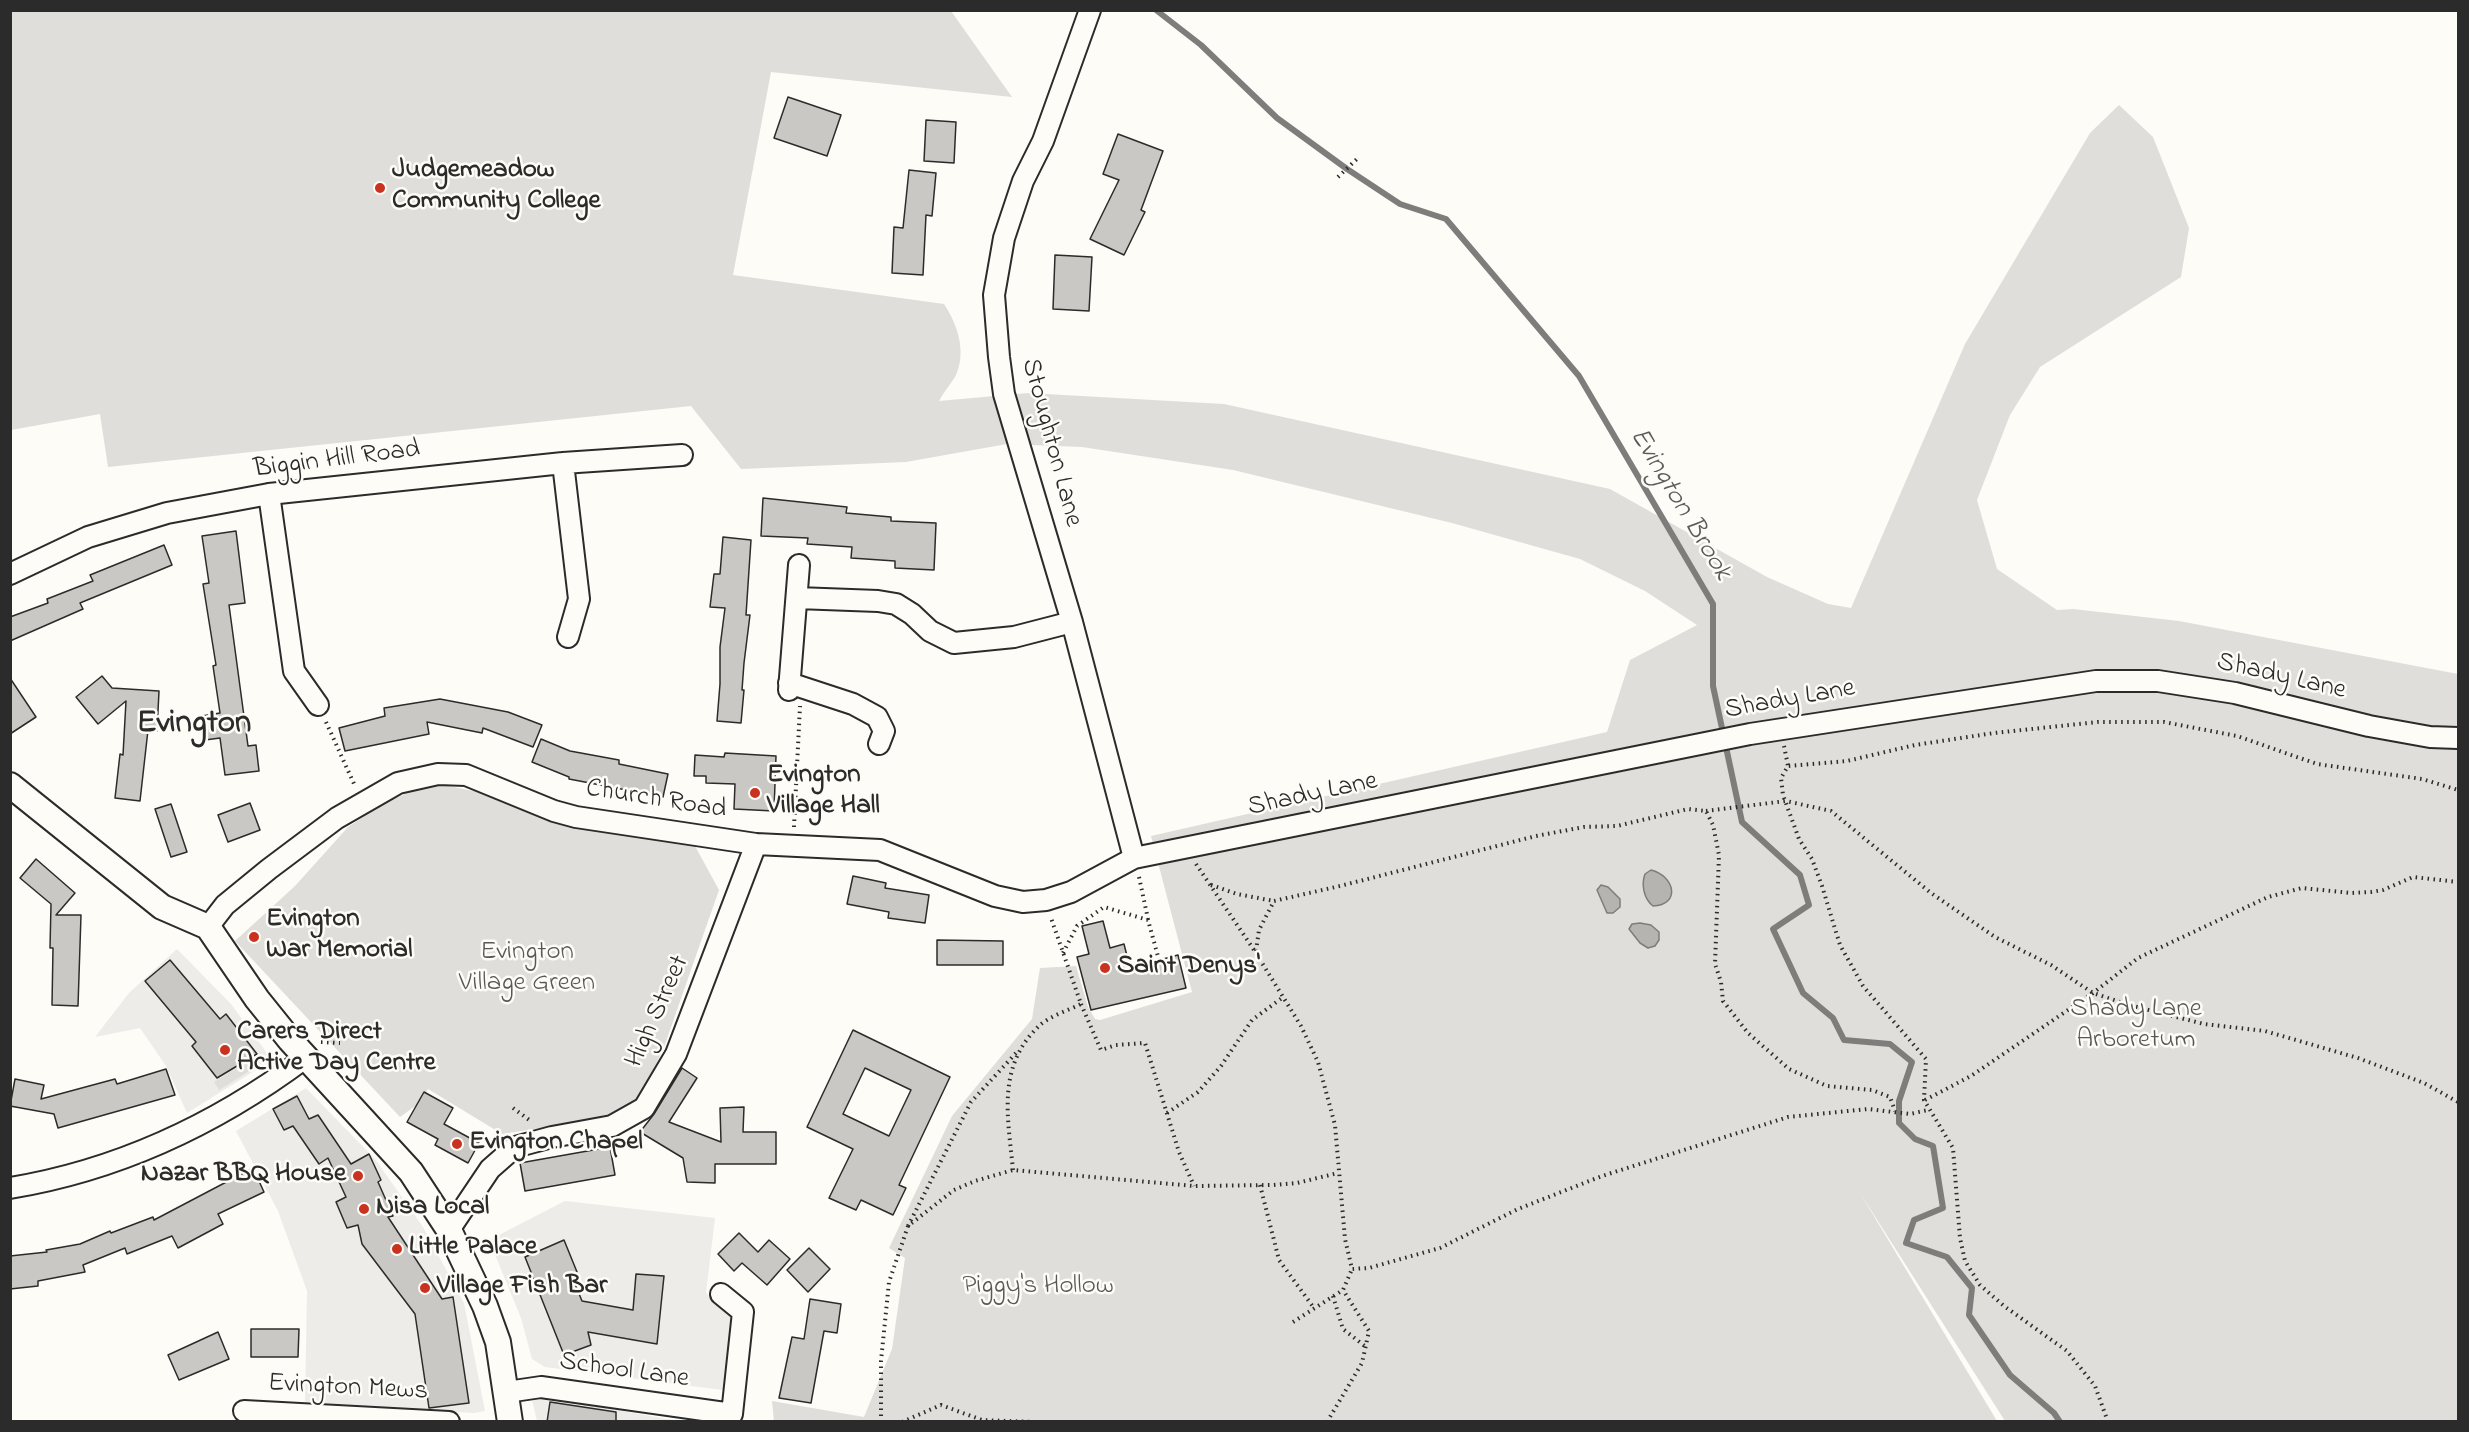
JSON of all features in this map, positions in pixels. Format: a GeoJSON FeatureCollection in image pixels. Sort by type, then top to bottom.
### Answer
{"type":"FeatureCollection","features":[{"type":"Feature","properties":{"kind":"main road"},"geometry":{"type":"LineString","coordinates":[[10,785],[162,907],[207,927],[257,999],[305,1058],[411,1173],[449,1230],[486,1306],[498,1342],[510,1422]]}},
{"type":"Feature","properties":{"kind":"street","name":"Stoughton Lane"},"geometry":{"type":"LineString","coordinates":[[1090,10],[1043,141],[1020,190],[1004,238],[994,295],[1004,394],[1072,622],[1134,858]]}},
{"type":"Feature","properties":{"kind":"street","name":"Biggin Hill Road"},"geometry":{"type":"LineString","coordinates":[[10,574],[88,537],[167,513],[269,494],[563,463],[682,455]]}},
{"type":"Feature","properties":{"kind":"street"},"geometry":{"type":"LineString","coordinates":[[563,463],[579,599],[568,637]]}},
{"type":"Feature","properties":{"kind":"street"},"geometry":{"type":"LineString","coordinates":[[269,494],[294,671],[318,705]]}},
{"type":"Feature","properties":{"kind":"street"},"geometry":{"type":"LineString","coordinates":[[799,565],[789,686],[853,704],[877,717],[884,731],[879,744]]}},
{"type":"Feature","properties":{"kind":"street"},"geometry":{"type":"LineString","coordinates":[[796,598],[878,601],[896,604],[912,614],[930,631],[954,643],[1014,637],[1072,622]]}},
{"type":"Feature","properties":{"kind":"street","name":"Shady Lane"},"geometry":{"type":"LineString","coordinates":[[1134,858],[1750,734],[2096,681],[2158,681],[2235,693],[2368,726],[2430,737],[2458,738]]}},
{"type":"Feature","properties":{"kind":"street","name":"Church Road"},"geometry":{"type":"LineString","coordinates":[[207,927],[225,905],[337,818],[398,783],[438,774],[466,775],[554,811],[576,817],[756,844],[880,850],[995,896],[1023,902],[1046,900],[1071,892],[1134,858]]}},
{"type":"Feature","properties":{"kind":"street","name":"High Street"},"geometry":{"type":"LineString","coordinates":[[449,1230],[490,1169],[515,1147],[552,1137],[612,1126],[644,1108],[676,1054],[756,844]]}},
{"type":"Feature","properties":{"kind":"street"},"geometry":{"type":"LineString","coordinates":[[10,1188],[43,1182],[116,1162],[171,1140],[272,1082],[305,1058]]}},
{"type":"Feature","properties":{"kind":"street","name":"School Lane"},"geometry":{"type":"LineString","coordinates":[[507,1392],[541,1387],[662,1413],[732,1414],[752,1309],[721,1294]]}},
{"type":"Feature","properties":{"kind":"street","name":"Evington Mews"},"geometry":{"type":"LineString","coordinates":[[244,1411],[449,1422]]}},
{"type":"Feature","properties":{"kind":"path"},"geometry":{"type":"LineString","coordinates":[[1338,177],[1359,157]]}},
{"type":"Feature","properties":{"kind":"path"},"geometry":{"type":"LineString","coordinates":[[789,686],[801,708],[792,846]]}},
{"type":"Feature","properties":{"kind":"path"},"geometry":{"type":"LineString","coordinates":[[318,705],[363,803]]}},
{"type":"Feature","properties":{"kind":"path"},"geometry":{"type":"LineString","coordinates":[[2108,1422],[2095,1386],[2067,1351],[1980,1285],[1965,1261],[1960,1238],[1953,1148],[1924,1100],[1926,1059],[1863,986],[1845,955],[1815,868],[1798,839],[1781,778],[1788,766],[1846,761],[1915,745],[1983,735],[2098,723],[2164,722],[2237,736],[2317,764],[2422,779],[2458,790]]}},
{"type":"Feature","properties":{"kind":"path"},"geometry":{"type":"LineString","coordinates":[[1210,885],[1237,894],[1274,901],[1536,836],[1584,827],[1617,826],[1688,809],[1706,811],[1786,801],[1832,811],[1931,893],[1995,937],[2051,965],[2093,993],[2129,1005],[2204,1024],[2265,1031],[2358,1058],[2424,1083],[2458,1102]]}},
{"type":"Feature","properties":{"kind":"path"},"geometry":{"type":"LineString","coordinates":[[1706,811],[1713,825],[1719,855],[1715,964],[1721,982],[1723,1001],[1748,1032],[1789,1069],[1827,1086],[1872,1090],[1890,1097],[1895,1111]]}},
{"type":"Feature","properties":{"kind":"path"},"geometry":{"type":"LineString","coordinates":[[1185,849],[1256,954],[1301,1026],[1318,1062],[1335,1125],[1345,1239],[1352,1269],[1343,1290],[1293,1322]]}},
{"type":"Feature","properties":{"kind":"path"},"geometry":{"type":"LineString","coordinates":[[1134,858],[1159,960]]}},
{"type":"Feature","properties":{"kind":"path"},"geometry":{"type":"LineString","coordinates":[[1924,1100],[1971,1076],[2093,993],[2138,958],[2268,897],[2302,888],[2351,893],[2371,892],[2383,890],[2413,877],[2457,882]]}},
{"type":"Feature","properties":{"kind":"path"},"geometry":{"type":"LineString","coordinates":[[1046,900],[1062,953],[1101,1050],[1116,1045],[1145,1043],[1179,1152],[1194,1186]]}},
{"type":"Feature","properties":{"kind":"path"},"geometry":{"type":"LineString","coordinates":[[1256,954],[1259,930],[1274,901]]}},
{"type":"Feature","properties":{"kind":"path"},"geometry":{"type":"LineString","coordinates":[[1062,953],[1077,926],[1104,907],[1149,920]]}},
{"type":"Feature","properties":{"kind":"path"},"geometry":{"type":"LineString","coordinates":[[1167,1113],[1198,1092],[1221,1066],[1252,1020],[1282,998]]}},
{"type":"Feature","properties":{"kind":"path"},"geometry":{"type":"LineString","coordinates":[[881,1422],[881,1361],[889,1282],[908,1226],[971,1102],[1019,1051],[1041,1023],[1082,1005]]}},
{"type":"Feature","properties":{"kind":"path"},"geometry":{"type":"LineString","coordinates":[[1013,1170],[1007,1105],[1010,1071],[1019,1051]]}},
{"type":"Feature","properties":{"kind":"path"},"geometry":{"type":"LineString","coordinates":[[1352,1269],[1369,1268],[1440,1248],[1518,1209],[1602,1176],[1788,1117],[1868,1109],[1904,1113],[1928,1110]]}},
{"type":"Feature","properties":{"kind":"path"},"geometry":{"type":"LineString","coordinates":[[908,1226],[954,1190],[975,1180],[1013,1170],[1194,1186],[1297,1183],[1338,1173]]}},
{"type":"Feature","properties":{"kind":"path"},"geometry":{"type":"LineString","coordinates":[[1260,1185],[1279,1260],[1314,1308]]}},
{"type":"Feature","properties":{"kind":"path"},"geometry":{"type":"LineString","coordinates":[[1327,1422],[1362,1364],[1369,1331],[1343,1290]]}},
{"type":"Feature","properties":{"kind":"path"},"geometry":{"type":"LineString","coordinates":[[1333,1296],[1343,1329],[1366,1347]]}},
{"type":"Feature","properties":{"kind":"path"},"geometry":{"type":"LineString","coordinates":[[902,1422],[941,1405],[982,1419],[1033,1422]]}},
{"type":"Feature","properties":{"kind":"shaded area"},"geometry":{"type":"Polygon","coordinates":[[[1651,870],[1665,878],[1672,890],[1668,901],[1653,906],[1645,896],[1643,887],[1645,874],[1651,870]]]}},
{"type":"Feature","properties":{"kind":"shaded area"},"geometry":{"type":"Polygon","coordinates":[[[1601,885],[1608,887],[1620,899],[1620,907],[1613,913],[1607,913],[1597,890],[1601,885]]]}},
{"type":"Feature","properties":{"kind":"shaded area"},"geometry":{"type":"Polygon","coordinates":[[[1632,924],[1651,925],[1659,932],[1659,940],[1655,946],[1648,948],[1640,943],[1629,929],[1632,924]]]}},
{"type":"Feature","properties":{"kind":"shaded area"},"geometry":{"type":"Polygon","coordinates":[[[177,949],[231,1004],[272,1060],[187,1113],[166,1066],[140,1028],[95,1037],[129,993],[177,949]]]}},
{"type":"Feature","properties":{"kind":"shaded area"},"geometry":{"type":"Polygon","coordinates":[[[306,1088],[375,1159],[423,1227],[464,1303],[485,1411],[474,1413],[305,1402],[307,1291],[278,1211],[236,1131],[306,1088]]]}},
{"type":"Feature","properties":{"kind":"shaded area"},"geometry":{"type":"Polygon","coordinates":[[[565,1201],[715,1218],[706,1293],[732,1316],[737,1328],[730,1391],[545,1367],[532,1359],[521,1318],[489,1240],[565,1201]]]}},
{"type":"Feature","properties":{"kind":"shaded area"},"geometry":{"type":"Polygon","coordinates":[[[531,1395],[673,1420],[673,1421],[537,1421],[531,1395]]]}},
{"type":"Feature","properties":{"kind":"green space"},"geometry":{"type":"Polygon","coordinates":[[[11,11],[951,11],[1012,97],[771,72],[733,275],[944,304],[957,330],[960,358],[955,377],[939,401],[1028,393],[1224,404],[1610,489],[1767,577],[1828,604],[1851,608],[1965,344],[2090,133],[2119,105],[2153,137],[2189,228],[2181,277],[2040,367],[2010,415],[1977,500],[1997,569],[2057,610],[2073,609],[2179,621],[2458,674],[2458,1421],[2005,1421],[1860,1193],[1997,1421],[774,1421],[772,1401],[864,1417],[892,1349],[905,1258],[889,1248],[952,1116],[1032,1019],[1040,968],[1076,966],[1088,1007],[1095,1019],[1100,1020],[1192,992],[1151,836],[1607,732],[1630,660],[1697,625],[1645,591],[1580,559],[1452,523],[1233,470],[1082,447],[1007,444],[906,462],[741,469],[691,406],[108,467],[100,414],[11,430],[11,11]]]}},
{"type":"Feature","properties":{"kind":"green space","name":"Evington Village Green"},"geometry":{"type":"Polygon","coordinates":[[[443,785],[479,792],[561,820],[695,846],[719,890],[664,1047],[643,1092],[628,1108],[610,1117],[502,1134],[428,1089],[421,1102],[400,1117],[235,941],[295,886],[348,827],[383,804],[412,791],[443,785]]]}},
{"type":"Feature","properties":{"kind":"green space"},"geometry":{"type":"Polygon","coordinates":[[[254,1057],[259,1065],[219,1090],[214,1082],[254,1057]]]}},
{"type":"Feature","properties":{"kind":"building"},"geometry":{"type":"Polygon","coordinates":[[[788,97],[841,115],[827,156],[774,138],[788,97]]]}},
{"type":"Feature","properties":{"kind":"building"},"geometry":{"type":"Polygon","coordinates":[[[926,120],[956,122],[954,163],[924,161],[926,120]]]}},
{"type":"Feature","properties":{"kind":"building"},"geometry":{"type":"Polygon","coordinates":[[[1118,134],[1163,151],[1141,210],[1145,212],[1124,255],[1090,239],[1119,180],[1103,174],[1118,134]]]}},
{"type":"Feature","properties":{"kind":"building"},"geometry":{"type":"Polygon","coordinates":[[[909,170],[936,173],[932,216],[926,215],[923,275],[892,273],[894,227],[903,228],[909,170]]]}},
{"type":"Feature","properties":{"kind":"building"},"geometry":{"type":"Polygon","coordinates":[[[1055,255],[1092,257],[1089,311],[1053,309],[1055,255]]]}},
{"type":"Feature","properties":{"kind":"building"},"geometry":{"type":"Polygon","coordinates":[[[763,498],[847,507],[846,513],[891,517],[891,521],[936,523],[934,570],[895,568],[895,561],[851,558],[852,547],[807,544],[808,538],[761,536],[763,498]]]}},
{"type":"Feature","properties":{"kind":"building"},"geometry":{"type":"Polygon","coordinates":[[[236,531],[245,603],[229,605],[248,746],[256,745],[259,771],[225,775],[220,738],[205,740],[202,716],[220,713],[213,666],[216,665],[203,584],[209,583],[202,536],[236,531]]]}},
{"type":"Feature","properties":{"kind":"building"},"geometry":{"type":"Polygon","coordinates":[[[723,537],[751,540],[746,615],[750,615],[744,663],[741,723],[717,721],[720,647],[725,608],[710,607],[714,574],[720,574],[723,537]]]}},
{"type":"Feature","properties":{"kind":"building"},"geometry":{"type":"Polygon","coordinates":[[[164,545],[172,565],[80,603],[83,609],[10,641],[10,617],[48,603],[47,599],[93,581],[90,575],[164,545]]]}},
{"type":"Feature","properties":{"kind":"building"},"geometry":{"type":"Polygon","coordinates":[[[102,676],[112,688],[159,691],[157,731],[148,730],[140,801],[115,798],[120,754],[123,755],[126,701],[98,724],[76,697],[102,676]]]}},
{"type":"Feature","properties":{"kind":"building"},"geometry":{"type":"Polygon","coordinates":[[[10,678],[36,717],[10,734],[10,678]]]}},
{"type":"Feature","properties":{"kind":"building"},"geometry":{"type":"Polygon","coordinates":[[[440,699],[508,712],[542,725],[533,747],[483,728],[482,733],[427,722],[429,734],[345,751],[339,728],[385,716],[384,708],[440,699]]]}},
{"type":"Feature","properties":{"kind":"building"},"geometry":{"type":"Polygon","coordinates":[[[541,739],[570,751],[619,760],[619,764],[668,774],[663,797],[569,779],[569,777],[532,762],[541,739]]]}},
{"type":"Feature","properties":{"kind":"building","name":"Evington Village Hall"},"geometry":{"type":"Polygon","coordinates":[[[725,753],[776,756],[774,811],[734,809],[735,784],[706,783],[706,776],[694,776],[695,755],[724,757],[725,753]]]}},
{"type":"Feature","properties":{"kind":"building"},"geometry":{"type":"Polygon","coordinates":[[[250,803],[260,830],[228,842],[218,815],[250,803]]]}},
{"type":"Feature","properties":{"kind":"building"},"geometry":{"type":"Polygon","coordinates":[[[171,804],[187,852],[171,857],[155,809],[171,804]]]}},
{"type":"Feature","properties":{"kind":"building"},"geometry":{"type":"Polygon","coordinates":[[[36,859],[75,893],[56,915],[81,915],[78,1006],[52,1005],[51,904],[20,878],[36,859]]]}},
{"type":"Feature","properties":{"kind":"building"},"geometry":{"type":"Polygon","coordinates":[[[853,876],[886,883],[885,888],[929,895],[925,923],[888,918],[889,912],[847,904],[853,876]]]}},
{"type":"Feature","properties":{"kind":"building","name":"Saint Denys'"},"geometry":{"type":"Polygon","coordinates":[[[1103,921],[1110,948],[1124,944],[1130,968],[1178,955],[1186,988],[1091,1010],[1077,957],[1089,954],[1082,926],[1103,921]]]}},
{"type":"Feature","properties":{"kind":"building"},"geometry":{"type":"Polygon","coordinates":[[[937,940],[1003,941],[1003,965],[937,965],[937,940]]]}},
{"type":"Feature","properties":{"kind":"building"},"geometry":{"type":"Polygon","coordinates":[[[170,960],[220,1019],[226,1014],[257,1054],[217,1078],[192,1046],[196,1042],[145,981],[170,960]]]}},
{"type":"Feature","properties":{"kind":"building"},"geometry":{"type":"Polygon","coordinates":[[[853,1030],[950,1077],[899,1185],[906,1188],[893,1215],[861,1200],[856,1210],[829,1198],[853,1149],[807,1127],[853,1030]],[[865,1068],[843,1114],[889,1136],[911,1090],[865,1068]]]}},
{"type":"Feature","properties":{"kind":"building"},"geometry":{"type":"Polygon","coordinates":[[[682,1068],[697,1078],[669,1122],[721,1142],[720,1108],[744,1107],[743,1132],[776,1132],[776,1164],[715,1164],[715,1183],[687,1182],[683,1158],[640,1132],[654,1114],[682,1068]]]}},
{"type":"Feature","properties":{"kind":"building"},"geometry":{"type":"Polygon","coordinates":[[[166,1069],[175,1095],[58,1128],[54,1114],[10,1106],[15,1079],[44,1085],[41,1099],[115,1079],[117,1084],[166,1069]]]}},
{"type":"Feature","properties":{"kind":"building"},"geometry":{"type":"Polygon","coordinates":[[[424,1092],[453,1108],[444,1124],[479,1143],[468,1163],[435,1145],[438,1139],[407,1122],[424,1092]]]}},
{"type":"Feature","properties":{"kind":"building"},"geometry":{"type":"Polygon","coordinates":[[[297,1096],[309,1119],[318,1115],[351,1164],[369,1154],[381,1180],[378,1182],[393,1216],[388,1217],[442,1299],[453,1297],[469,1403],[429,1408],[415,1314],[362,1244],[358,1225],[347,1228],[336,1202],[346,1197],[328,1158],[319,1164],[293,1126],[284,1130],[273,1109],[297,1096]]]}},
{"type":"Feature","properties":{"kind":"building"},"geometry":{"type":"Polygon","coordinates":[[[610,1147],[615,1175],[525,1191],[520,1163],[610,1147]]]}},
{"type":"Feature","properties":{"kind":"building"},"geometry":{"type":"Polygon","coordinates":[[[253,1168],[264,1192],[218,1214],[223,1224],[178,1248],[172,1236],[127,1254],[125,1248],[83,1265],[85,1272],[38,1281],[38,1286],[10,1289],[10,1256],[47,1252],[46,1250],[80,1244],[153,1217],[154,1220],[253,1168]]]}},
{"type":"Feature","properties":{"kind":"building"},"geometry":{"type":"Polygon","coordinates":[[[739,1233],[758,1252],[769,1240],[790,1259],[767,1285],[742,1263],[734,1271],[718,1254],[739,1233]]]}},
{"type":"Feature","properties":{"kind":"building"},"geometry":{"type":"Polygon","coordinates":[[[564,1240],[577,1272],[571,1274],[582,1301],[633,1310],[636,1274],[664,1276],[657,1344],[588,1332],[591,1345],[564,1355],[525,1257],[564,1240]]]}},
{"type":"Feature","properties":{"kind":"building"},"geometry":{"type":"Polygon","coordinates":[[[809,1248],[830,1269],[808,1292],[787,1270],[809,1248]]]}},
{"type":"Feature","properties":{"kind":"building"},"geometry":{"type":"Polygon","coordinates":[[[810,1299],[841,1304],[837,1333],[824,1331],[811,1403],[779,1398],[792,1337],[804,1339],[810,1299]]]}},
{"type":"Feature","properties":{"kind":"building"},"geometry":{"type":"Polygon","coordinates":[[[251,1329],[299,1329],[298,1357],[251,1357],[251,1329]]]}},
{"type":"Feature","properties":{"kind":"building"},"geometry":{"type":"Polygon","coordinates":[[[218,1332],[229,1359],[179,1380],[168,1355],[218,1332]]]}},
{"type":"Feature","properties":{"kind":"building"},"geometry":{"type":"Polygon","coordinates":[[[550,1402],[616,1412],[616,1422],[547,1422],[550,1402]]]}},
{"type":"Feature","properties":{"kind":"waterway","name":"Evington Brook"},"geometry":{"type":"LineString","coordinates":[[1156,10],[1201,45],[1277,118],[1347,169],[1400,204],[1446,219],[1579,376],[1713,604],[1713,686],[1742,822],[1800,875],[1809,905],[1773,929],[1803,993],[1833,1018],[1844,1040],[1890,1044],[1912,1062],[1899,1101],[1899,1123],[1915,1139],[1933,1146],[1943,1208],[1914,1220],[1906,1243],[1947,1257],[1972,1288],[1969,1315],[2010,1375],[2054,1413],[2060,1422]]}},
{"type":"Feature","properties":{"kind":"place","name":"Judgemeadow Community College"},"geometry":{"type":"Point","coordinates":[380,188]}},
{"type":"Feature","properties":{"kind":"place","name":"Evington Village Hall"},"geometry":{"type":"Point","coordinates":[755,793]}},
{"type":"Feature","properties":{"kind":"place","name":"Evington War Memorial"},"geometry":{"type":"Point","coordinates":[254,937]}},
{"type":"Feature","properties":{"kind":"place","name":"Saint Denys'"},"geometry":{"type":"Point","coordinates":[1105,968]}},
{"type":"Feature","properties":{"kind":"place","name":"Carers Direct Active Day Centre"},"geometry":{"type":"Point","coordinates":[225,1050]}},
{"type":"Feature","properties":{"kind":"place","name":"Evington Chapel"},"geometry":{"type":"Point","coordinates":[457,1144]}},
{"type":"Feature","properties":{"kind":"place","name":"Nazar BBQ House"},"geometry":{"type":"Point","coordinates":[358,1176]}},
{"type":"Feature","properties":{"kind":"place","name":"Nisa Local"},"geometry":{"type":"Point","coordinates":[364,1209]}},
{"type":"Feature","properties":{"kind":"place","name":"Little Palace"},"geometry":{"type":"Point","coordinates":[397,1249]}},
{"type":"Feature","properties":{"kind":"place","name":"Village Fish Bar"},"geometry":{"type":"Point","coordinates":[425,1288]}},
{"type":"Feature","properties":{"kind":"district","name":"Evington"},"geometry":{"type":"Point","coordinates":[194,726]}},
{"type":"Feature","properties":{"kind":"park label","name":"Shady Lane Arboretum"},"geometry":{"type":"Point","coordinates":[2136,1026]}},
{"type":"Feature","properties":{"kind":"park label","name":"Piggy's Hollow"},"geometry":{"type":"Point","coordinates":[1038,1288]}}]}
